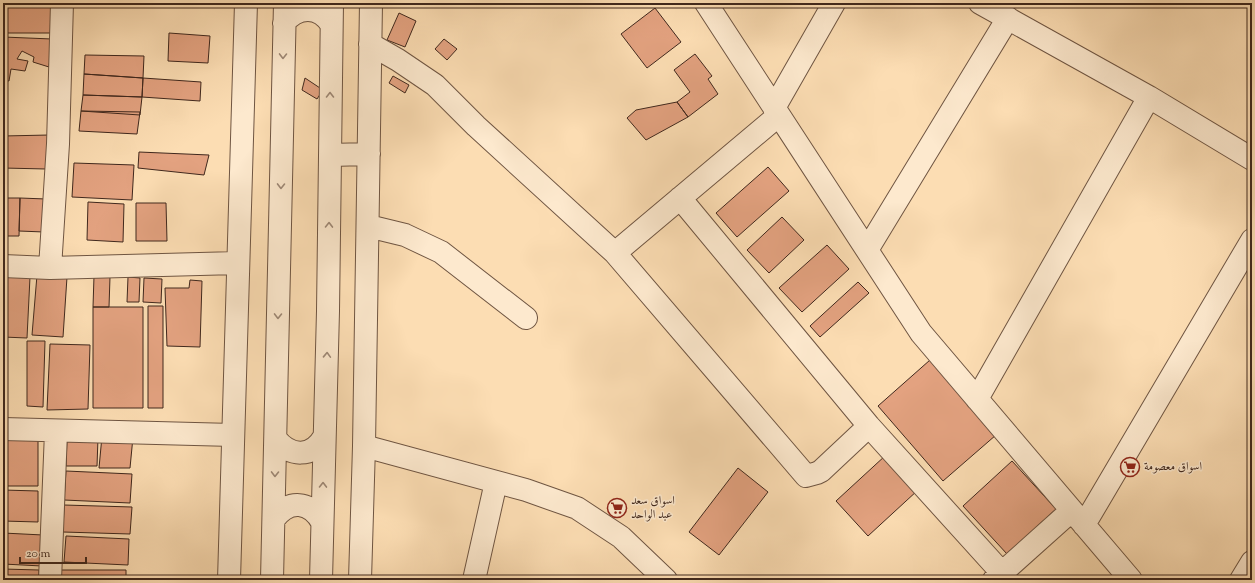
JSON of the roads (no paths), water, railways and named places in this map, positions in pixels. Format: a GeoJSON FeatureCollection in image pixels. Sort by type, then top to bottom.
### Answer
{"type":"FeatureCollection","features":[{"type":"Feature","properties":{"kind":"street"},"geometry":{"type":"LineString","coordinates":[[50,268],[58,144],[62,3]]}},
{"type":"Feature","properties":{"kind":"street"},"geometry":{"type":"LineString","coordinates":[[229,580],[246,3]]}},
{"type":"Feature","properties":{"kind":"street"},"geometry":{"type":"LineString","coordinates":[[321,580],[328,311],[332,3]]}},
{"type":"Feature","properties":{"kind":"street"},"geometry":{"type":"LineString","coordinates":[[360,580],[364,446],[371,3]]}},
{"type":"Feature","properties":{"kind":"street"},"geometry":{"type":"LineString","coordinates":[[706,3],[921,333],[1131,580]]}},
{"type":"Feature","properties":{"kind":"street"},"geometry":{"type":"LineString","coordinates":[[615,253],[680,198],[777,111],[834,3]]}},
{"type":"Feature","properties":{"kind":"street"},"geometry":{"type":"LineString","coordinates":[[980,3],[1149,97],[1252,159]]}},
{"type":"Feature","properties":{"kind":"street"},"geometry":{"type":"LineString","coordinates":[[284,13],[288,18],[298,11],[311,10],[323,15],[331,24]]}},
{"type":"Feature","properties":{"kind":"street"},"geometry":{"type":"LineString","coordinates":[[272,580],[284,13]]}},
{"type":"Feature","properties":{"kind":"street"},"geometry":{"type":"LineString","coordinates":[[867,250],[1008,18]]}},
{"type":"Feature","properties":{"kind":"street"},"geometry":{"type":"LineString","coordinates":[[370,44],[436,85],[476,126],[615,253],[806,476],[822,471],[869,426]]}},
{"type":"Feature","properties":{"kind":"street"},"geometry":{"type":"LineString","coordinates":[[977,399],[1149,97]]}},
{"type":"Feature","properties":{"kind":"street"},"geometry":{"type":"LineString","coordinates":[[330,154],[369,154]]}},
{"type":"Feature","properties":{"kind":"street"},"geometry":{"type":"LineString","coordinates":[[680,198],[869,426],[998,576],[1077,518],[1252,240]]}},
{"type":"Feature","properties":{"kind":"street"},"geometry":{"type":"LineString","coordinates":[[368,226],[405,235],[441,252],[526,318]]}},
{"type":"Feature","properties":{"kind":"street"},"geometry":{"type":"LineString","coordinates":[[3,266],[50,268],[238,263]]}},
{"type":"Feature","properties":{"kind":"street"},"geometry":{"type":"LineString","coordinates":[[3,429],[56,432],[233,436]]}},
{"type":"Feature","properties":{"kind":"street"},"geometry":{"type":"LineString","coordinates":[[50,580],[56,432]]}},
{"type":"Feature","properties":{"kind":"street"},"geometry":{"type":"LineString","coordinates":[[276,439],[285,448],[291,451],[304,452],[316,447],[324,437]]}},
{"type":"Feature","properties":{"kind":"street"},"geometry":{"type":"LineString","coordinates":[[364,446],[526,490],[578,508],[621,537],[666,580]]}},
{"type":"Feature","properties":{"kind":"street"},"geometry":{"type":"LineString","coordinates":[[474,580],[496,482]]}},
{"type":"Feature","properties":{"kind":"street"},"geometry":{"type":"LineString","coordinates":[[274,519],[285,508],[299,505],[313,510],[322,522]]}},
{"type":"Feature","properties":{"kind":"street"},"geometry":{"type":"LineString","coordinates":[[1241,580],[1252,562]]}},
{"type":"Feature","properties":{"kind":"place","name":"اسواق معصومة"},"geometry":{"type":"Point","coordinates":[1130,467]}},
{"type":"Feature","properties":{"kind":"place","name":"اسواق سعد عبد الواحد"},"geometry":{"type":"Point","coordinates":[617,508]}}]}
